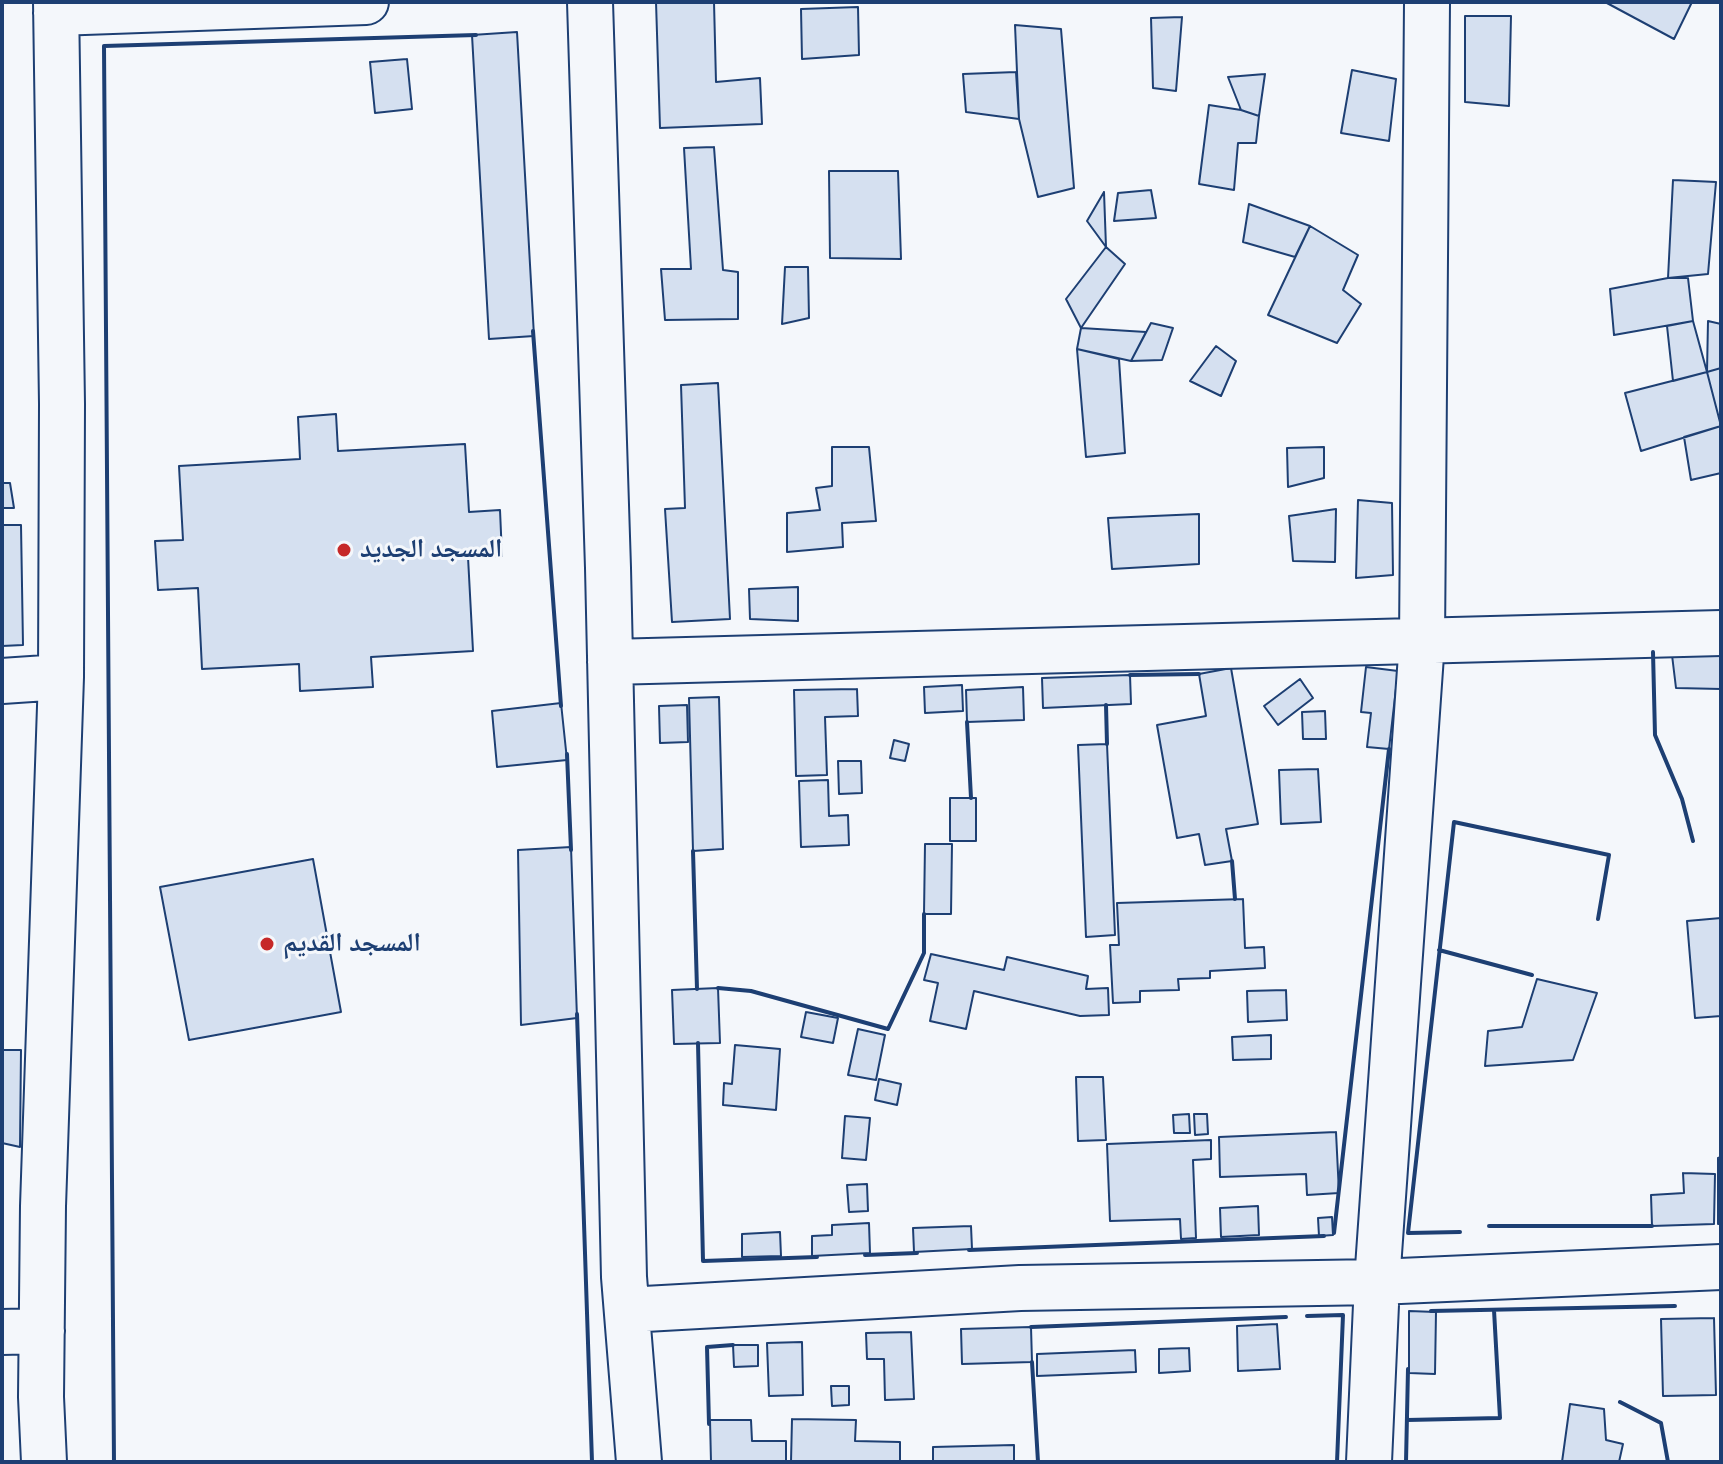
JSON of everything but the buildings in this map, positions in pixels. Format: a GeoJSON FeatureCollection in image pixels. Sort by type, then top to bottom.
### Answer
{"type":"FeatureCollection","features":[{"type":"Feature","properties":{"kind":"street"},"geometry":{"type":"LineString","coordinates":[[44,1462],[41,1397],[22,1331],[43,1191],[61,677],[62,404],[56,8],[366,2]]}},
{"type":"Feature","properties":{"kind":"street"},"geometry":{"type":"LineString","coordinates":[[590,2],[624,1277],[639,1462]]}},
{"type":"Feature","properties":{"kind":"street"},"geometry":{"type":"LineString","coordinates":[[1369,1462],[1377,1282],[1422,641],[1427,2]]}},
{"type":"Feature","properties":{"kind":"street"},"geometry":{"type":"LineString","coordinates":[[610,662],[1721,633]]}},
{"type":"Feature","properties":{"kind":"street"},"geometry":{"type":"LineString","coordinates":[[2,681],[61,677]]}},
{"type":"Feature","properties":{"kind":"street"},"geometry":{"type":"LineString","coordinates":[[627,1310],[1020,1288],[1377,1282],[1721,1267]]}},
{"type":"Feature","properties":{"kind":"wall"},"geometry":{"type":"LineString","coordinates":[[114,1462],[104,46],[476,35]]}},
{"type":"Feature","properties":{"kind":"wall"},"geometry":{"type":"LineString","coordinates":[[533,331],[561,706]]}},
{"type":"Feature","properties":{"kind":"wall"},"geometry":{"type":"LineString","coordinates":[[1653,652],[1655,735],[1682,799],[1693,841]]}},
{"type":"Feature","properties":{"kind":"wall"},"geometry":{"type":"LineString","coordinates":[[1130,675],[1199,674]]}},
{"type":"Feature","properties":{"kind":"wall"},"geometry":{"type":"LineString","coordinates":[[1106,705],[1107,744]]}},
{"type":"Feature","properties":{"kind":"wall"},"geometry":{"type":"LineString","coordinates":[[967,722],[971,798]]}},
{"type":"Feature","properties":{"kind":"wall"},"geometry":{"type":"LineString","coordinates":[[1334,1233],[1389,749]]}},
{"type":"Feature","properties":{"kind":"wall"},"geometry":{"type":"LineString","coordinates":[[567,754],[571,850]]}},
{"type":"Feature","properties":{"kind":"wall"},"geometry":{"type":"LineString","coordinates":[[1460,1232],[1408,1233],[1454,822],[1609,855],[1598,919]]}},
{"type":"Feature","properties":{"kind":"wall"},"geometry":{"type":"LineString","coordinates":[[693,851],[697,989]]}},
{"type":"Feature","properties":{"kind":"wall"},"geometry":{"type":"LineString","coordinates":[[1232,861],[1235,899]]}},
{"type":"Feature","properties":{"kind":"wall"},"geometry":{"type":"LineString","coordinates":[[718,988],[751,991],[888,1029],[924,953],[924,914]]}},
{"type":"Feature","properties":{"kind":"wall"},"geometry":{"type":"LineString","coordinates":[[1439,950],[1532,975]]}},
{"type":"Feature","properties":{"kind":"wall"},"geometry":{"type":"LineString","coordinates":[[577,1014],[592,1462]]}},
{"type":"Feature","properties":{"kind":"wall"},"geometry":{"type":"LineString","coordinates":[[698,1043],[703,1261],[817,1257]]}},
{"type":"Feature","properties":{"kind":"wall"},"geometry":{"type":"LineString","coordinates":[[1489,1226],[1652,1226]]}},
{"type":"Feature","properties":{"kind":"wall"},"geometry":{"type":"LineString","coordinates":[[969,1250],[1324,1236]]}},
{"type":"Feature","properties":{"kind":"wall"},"geometry":{"type":"LineString","coordinates":[[865,1255],[917,1253]]}},
{"type":"Feature","properties":{"kind":"wall"},"geometry":{"type":"LineString","coordinates":[[1431,1311],[1675,1306]]}},
{"type":"Feature","properties":{"kind":"wall"},"geometry":{"type":"LineString","coordinates":[[1407,1420],[1500,1418],[1494,1310]]}},
{"type":"Feature","properties":{"kind":"wall"},"geometry":{"type":"LineString","coordinates":[[1307,1316],[1343,1315],[1337,1462]]}},
{"type":"Feature","properties":{"kind":"wall"},"geometry":{"type":"LineString","coordinates":[[1031,1327],[1286,1317]]}},
{"type":"Feature","properties":{"kind":"wall"},"geometry":{"type":"LineString","coordinates":[[709,1424],[707,1347],[733,1345]]}},
{"type":"Feature","properties":{"kind":"wall"},"geometry":{"type":"LineString","coordinates":[[1032,1362],[1038,1462]]}},
{"type":"Feature","properties":{"kind":"wall"},"geometry":{"type":"LineString","coordinates":[[1406,1462],[1408,1369]]}},
{"type":"Feature","properties":{"kind":"wall"},"geometry":{"type":"LineString","coordinates":[[1620,1402],[1661,1423],[1668,1462]]}},
{"type":"Feature","properties":{"kind":"place","name":"المسجد الجديد"},"geometry":{"type":"Point","coordinates":[344,550]}},
{"type":"Feature","properties":{"kind":"place","name":"المسجد القديم"},"geometry":{"type":"Point","coordinates":[267,944]}}]}
